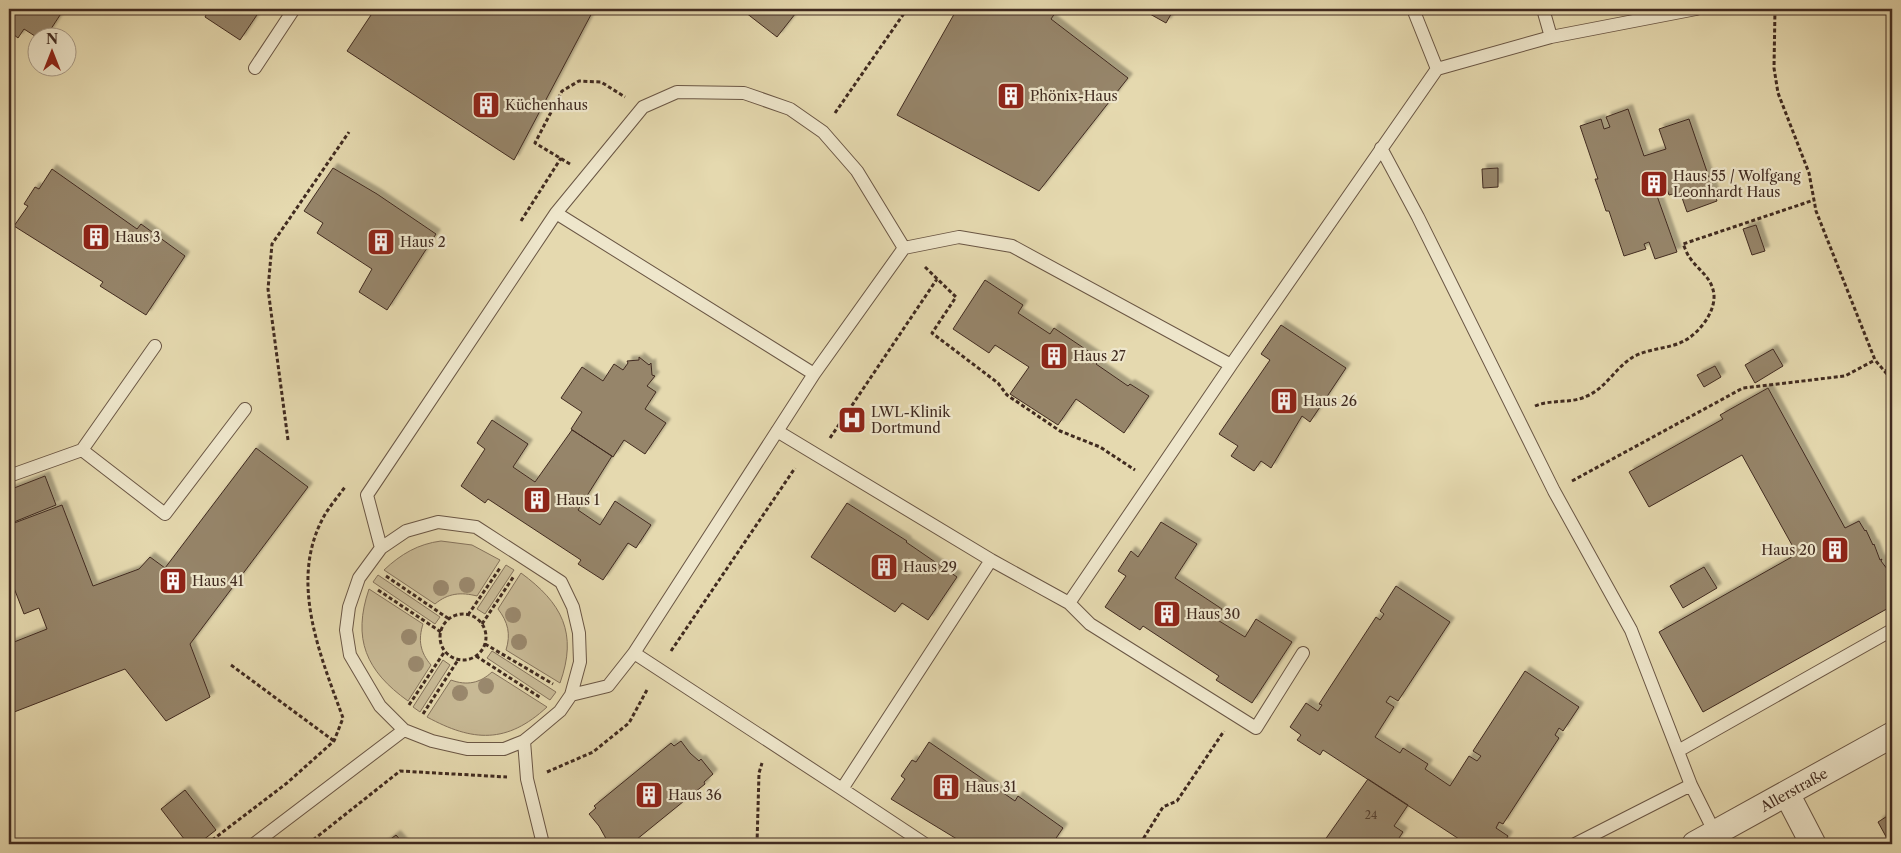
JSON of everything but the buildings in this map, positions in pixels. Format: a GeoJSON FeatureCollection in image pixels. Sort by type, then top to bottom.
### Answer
{"type":"FeatureCollection","features":[{"type":"Feature","properties":{"kind":"street","name":"Allerstraße"},"geometry":{"type":"LineString","coordinates":[[1705,839],[1892,735]]}},
{"type":"Feature","properties":{"kind":"street"},"geometry":{"type":"LineString","coordinates":[[1787,794],[1813,844]]}},
{"type":"Feature","properties":{"kind":"lane"},"geometry":{"type":"LineString","coordinates":[[255,68],[294,9]]}},
{"type":"Feature","properties":{"kind":"lane"},"geometry":{"type":"LineString","coordinates":[[1413,9],[1437,69]]}},
{"type":"Feature","properties":{"kind":"lane"},"geometry":{"type":"LineString","coordinates":[[1543,9],[1551,37]]}},
{"type":"Feature","properties":{"kind":"lane"},"geometry":{"type":"LineString","coordinates":[[1069,603],[1231,365],[1437,69],[1551,37],[1696,9]]}},
{"type":"Feature","properties":{"kind":"lane"},"geometry":{"type":"LineString","coordinates":[[381,548],[368,495],[556,213],[643,107],[677,92],[744,93],[790,109],[822,132],[857,171],[904,248]]}},
{"type":"Feature","properties":{"kind":"lane"},"geometry":{"type":"LineString","coordinates":[[1381,148],[1554,491],[1631,630],[1691,785],[1705,839]]}},
{"type":"Feature","properties":{"kind":"lane"},"geometry":{"type":"LineString","coordinates":[[556,213],[814,374]]}},
{"type":"Feature","properties":{"kind":"lane"},"geometry":{"type":"LineString","coordinates":[[571,695],[608,686],[634,653],[814,374],[904,248],[960,237],[1012,246],[1231,365]]}},
{"type":"Feature","properties":{"kind":"lane"},"geometry":{"type":"LineString","coordinates":[[9,476],[82,450],[155,346]]}},
{"type":"Feature","properties":{"kind":"lane"},"geometry":{"type":"LineString","coordinates":[[82,450],[165,514],[245,409]]}},
{"type":"Feature","properties":{"kind":"lane"},"geometry":{"type":"LineString","coordinates":[[777,431],[991,560],[1069,603],[1090,624],[1256,728],[1304,653]]}},
{"type":"Feature","properties":{"kind":"lane"},"geometry":{"type":"LineString","coordinates":[[438,522],[476,527],[561,582],[573,607],[579,633],[580,662],[571,695],[560,711],[524,741],[504,749],[467,749],[432,741],[404,729],[380,706],[350,655],[346,630],[348,607],[359,578],[381,548],[406,531],[438,522]]}},
{"type":"Feature","properties":{"kind":"lane"},"geometry":{"type":"LineString","coordinates":[[842,789],[991,560]]}},
{"type":"Feature","properties":{"kind":"lane"},"geometry":{"type":"LineString","coordinates":[[1678,751],[1892,630]]}},
{"type":"Feature","properties":{"kind":"lane"},"geometry":{"type":"LineString","coordinates":[[634,653],[925,844]]}},
{"type":"Feature","properties":{"kind":"lane"},"geometry":{"type":"LineString","coordinates":[[254,844],[404,729]]}},
{"type":"Feature","properties":{"kind":"lane"},"geometry":{"type":"LineString","coordinates":[[524,741],[527,778],[543,844]]}},
{"type":"Feature","properties":{"kind":"lane"},"geometry":{"type":"LineString","coordinates":[[1574,844],[1691,785]]}},
{"type":"Feature","properties":{"kind":"path"},"geometry":{"type":"LineString","coordinates":[[822,132],[907,9]]}},
{"type":"Feature","properties":{"kind":"path"},"geometry":{"type":"LineString","coordinates":[[1775,9],[1774,68],[1778,93],[1809,173],[1816,211],[1875,360],[1892,380]]}},
{"type":"Feature","properties":{"kind":"path"},"geometry":{"type":"LineString","coordinates":[[587,174],[535,143],[562,91],[579,81],[601,82],[643,107]]}},
{"type":"Feature","properties":{"kind":"path"},"geometry":{"type":"LineString","coordinates":[[288,440],[268,289],[272,244],[349,132]]}},
{"type":"Feature","properties":{"kind":"path"},"geometry":{"type":"LineString","coordinates":[[1516,414],[1542,403],[1586,397],[1603,387],[1618,369],[1633,357],[1684,341],[1699,328],[1710,314],[1714,296],[1708,276],[1690,259],[1683,244],[1814,200]]}},
{"type":"Feature","properties":{"kind":"path"},"geometry":{"type":"LineString","coordinates":[[904,248],[956,296],[932,333],[998,382],[1006,395],[1060,431],[1100,447],[1152,482]]}},
{"type":"Feature","properties":{"kind":"path"},"geometry":{"type":"LineString","coordinates":[[807,449],[827,443],[937,279]]}},
{"type":"Feature","properties":{"kind":"path"},"geometry":{"type":"LineString","coordinates":[[1554,491],[1743,388],[1845,376],[1875,360]]}},
{"type":"Feature","properties":{"kind":"path"},"geometry":{"type":"LineString","coordinates":[[1884,371],[1892,367]]}},
{"type":"Feature","properties":{"kind":"path"},"geometry":{"type":"LineString","coordinates":[[207,844],[287,783],[334,741],[343,718],[319,653],[309,605],[308,563],[321,522],[348,482]]}},
{"type":"Feature","properties":{"kind":"path"},"geometry":{"type":"LineString","coordinates":[[468,615],[512,550]]}},
{"type":"Feature","properties":{"kind":"path"},"geometry":{"type":"LineString","coordinates":[[482,624],[526,559]]}},
{"type":"Feature","properties":{"kind":"path"},"geometry":{"type":"LineString","coordinates":[[368,565],[450,619]]}},
{"type":"Feature","properties":{"kind":"path"},"geometry":{"type":"LineString","coordinates":[[359,578],[441,632]]}},
{"type":"Feature","properties":{"kind":"path"},"geometry":{"type":"LineString","coordinates":[[404,729],[458,660],[476,656],[485,644],[486,637],[482,624],[468,615],[450,619],[441,632],[440,638],[445,651],[458,660]]}},
{"type":"Feature","properties":{"kind":"path"},"geometry":{"type":"LineString","coordinates":[[485,644],[571,695]]}},
{"type":"Feature","properties":{"kind":"path"},"geometry":{"type":"LineString","coordinates":[[404,729],[445,651]]}},
{"type":"Feature","properties":{"kind":"path"},"geometry":{"type":"LineString","coordinates":[[476,656],[560,711]]}},
{"type":"Feature","properties":{"kind":"path"},"geometry":{"type":"LineString","coordinates":[[231,665],[334,741]]}},
{"type":"Feature","properties":{"kind":"path"},"geometry":{"type":"LineString","coordinates":[[1140,844],[1163,807],[1177,801],[1235,714]]}},
{"type":"Feature","properties":{"kind":"path"},"geometry":{"type":"LineString","coordinates":[[756,844],[759,774],[769,741]]}},
{"type":"Feature","properties":{"kind":"shaded area"},"geometry":{"type":"Polygon","coordinates":[[[441,541],[472,545],[500,560],[477,596],[455,594],[435,604],[384,570],[410,551],[441,541]]]}},
{"type":"Feature","properties":{"kind":"shaded area"},"geometry":{"type":"Polygon","coordinates":[[[506,565],[514,570],[485,614],[477,609],[506,565]]]}},
{"type":"Feature","properties":{"kind":"shaded area"},"geometry":{"type":"Polygon","coordinates":[[[521,573],[547,596],[563,620],[567,649],[560,683],[506,650],[508,628],[498,609],[521,573]]]}},
{"type":"Feature","properties":{"kind":"shaded area"},"geometry":{"type":"Polygon","coordinates":[[[378,575],[440,617],[435,624],[373,582],[378,575]]]}},
{"type":"Feature","properties":{"kind":"shaded area"},"geometry":{"type":"Polygon","coordinates":[[[369,589],[423,624],[421,646],[424,655],[431,665],[408,701],[382,678],[366,652],[362,623],[369,589]]]}},
{"type":"Feature","properties":{"kind":"shaded area"},"geometry":{"type":"Polygon","coordinates":[[[492,651],[556,692],[550,700],[487,658],[492,651]]]}},
{"type":"Feature","properties":{"kind":"shaded area"},"geometry":{"type":"Polygon","coordinates":[[[443,660],[450,665],[420,712],[413,707],[443,660]]]}},
{"type":"Feature","properties":{"kind":"shaded area"},"geometry":{"type":"Polygon","coordinates":[[[492,672],[547,707],[518,728],[504,733],[489,735],[475,735],[460,731],[427,717],[451,680],[468,683],[483,679],[492,672]]]}},
{"type":"Feature","properties":{"kind":"place","name":"Phönix-Haus"},"geometry":{"type":"Point","coordinates":[1011,96]}},
{"type":"Feature","properties":{"kind":"place","name":"Küchenhaus"},"geometry":{"type":"Point","coordinates":[486,105]}},
{"type":"Feature","properties":{"kind":"place","name":"Haus 55 / Wolfgang Leonhardt Haus"},"geometry":{"type":"Point","coordinates":[1654,184]}},
{"type":"Feature","properties":{"kind":"place","name":"Haus 3"},"geometry":{"type":"Point","coordinates":[96,237]}},
{"type":"Feature","properties":{"kind":"place","name":"Haus 2"},"geometry":{"type":"Point","coordinates":[381,242]}},
{"type":"Feature","properties":{"kind":"place","name":"Haus 27"},"geometry":{"type":"Point","coordinates":[1054,356]}},
{"type":"Feature","properties":{"kind":"place","name":"Haus 26"},"geometry":{"type":"Point","coordinates":[1284,401]}},
{"type":"Feature","properties":{"kind":"place","name":"LWL-Klinik Dortmund"},"geometry":{"type":"Point","coordinates":[852,420]}},
{"type":"Feature","properties":{"kind":"place","name":"Haus 1"},"geometry":{"type":"Point","coordinates":[537,500]}},
{"type":"Feature","properties":{"kind":"place","name":"Haus 20"},"geometry":{"type":"Point","coordinates":[1835,550]}},
{"type":"Feature","properties":{"kind":"place","name":"Haus 29"},"geometry":{"type":"Point","coordinates":[884,567]}},
{"type":"Feature","properties":{"kind":"place","name":"Haus 41"},"geometry":{"type":"Point","coordinates":[173,581]}},
{"type":"Feature","properties":{"kind":"place","name":"Haus 30"},"geometry":{"type":"Point","coordinates":[1167,614]}},
{"type":"Feature","properties":{"kind":"place","name":"Haus 31"},"geometry":{"type":"Point","coordinates":[946,787]}},
{"type":"Feature","properties":{"kind":"place","name":"Haus 36"},"geometry":{"type":"Point","coordinates":[649,795]}}]}
